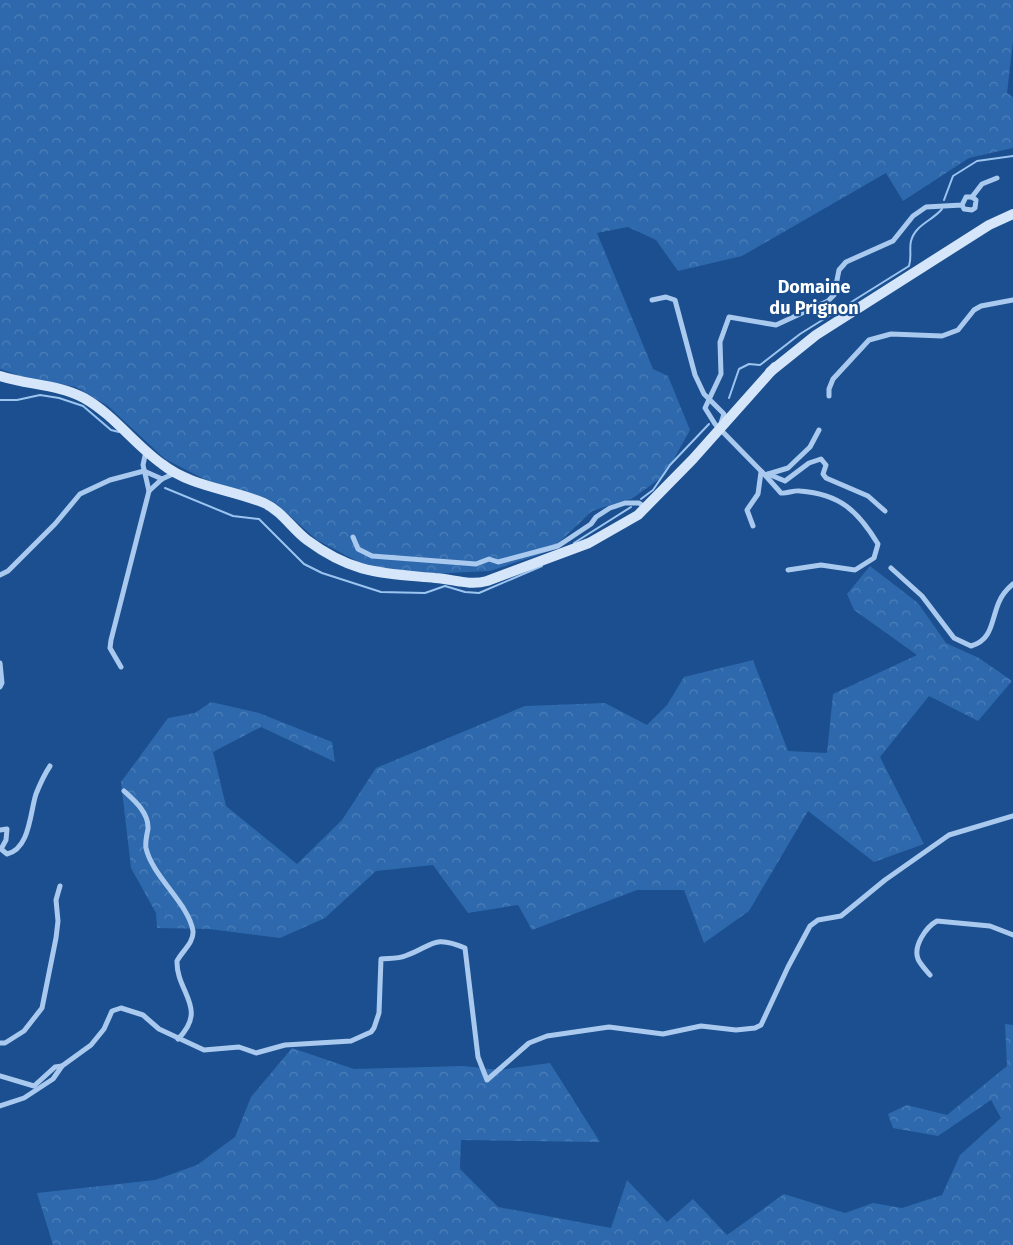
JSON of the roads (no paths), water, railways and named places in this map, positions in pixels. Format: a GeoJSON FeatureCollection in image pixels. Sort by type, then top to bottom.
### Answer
{"type":"FeatureCollection","features":[{"type":"Feature","properties":{"kind":"main road"},"geometry":{"type":"LineString","coordinates":[[0,376],[64,390],[84,399],[114,420],[146,451],[175,473],[273,508],[306,539],[339,562],[364,571],[479,584],[560,550],[610,533],[647,508],[668,485],[715,424],[722,412],[775,367],[816,335],[989,225],[1013,214]]}},
{"type":"Feature","properties":{"kind":"main road"},"geometry":{"type":"LineString","coordinates":[[715,424],[775,367]]}},
{"type":"Feature","properties":{"kind":"street"},"geometry":{"type":"LineString","coordinates":[[972,197],[982,184],[997,178]]}},
{"type":"Feature","properties":{"kind":"street"},"geometry":{"type":"LineString","coordinates":[[962,205],[966,197],[972,197]]}},
{"type":"Feature","properties":{"kind":"street"},"geometry":{"type":"LineString","coordinates":[[962,205],[964,209],[972,210],[976,204],[972,197]]}},
{"type":"Feature","properties":{"kind":"street"},"geometry":{"type":"LineString","coordinates":[[788,570],[821,565],[855,570],[874,558],[878,544],[856,512],[846,504],[819,494],[800,491],[781,493],[715,424],[705,408],[721,374],[720,342],[729,317],[776,325],[828,300],[834,295],[839,270],[846,262],[893,241],[913,216],[926,207],[962,205]]}},
{"type":"Feature","properties":{"kind":"street"},"geometry":{"type":"LineString","coordinates":[[652,300],[666,297],[675,300],[695,374],[704,394],[722,412]]}},
{"type":"Feature","properties":{"kind":"street"},"geometry":{"type":"LineString","coordinates":[[829,396],[829,389],[833,379],[869,340],[891,334],[942,336],[958,330],[974,310],[1013,300]]}},
{"type":"Feature","properties":{"kind":"street"},"geometry":{"type":"LineString","coordinates":[[764,474],[788,468],[810,447],[819,430]]}},
{"type":"Feature","properties":{"kind":"street"},"geometry":{"type":"LineString","coordinates":[[121,667],[110,648],[149,491],[144,471],[146,451]]}},
{"type":"Feature","properties":{"kind":"street"},"geometry":{"type":"LineString","coordinates":[[764,474],[782,481],[786,480],[809,463],[821,459],[826,464],[823,474],[826,478],[868,496],[885,511]]}},
{"type":"Feature","properties":{"kind":"street"},"geometry":{"type":"LineString","coordinates":[[0,575],[8,571],[55,524],[80,494],[110,480],[144,471],[162,480]]}},
{"type":"Feature","properties":{"kind":"street"},"geometry":{"type":"LineString","coordinates":[[149,491],[162,480],[175,473]]}},
{"type":"Feature","properties":{"kind":"street"},"geometry":{"type":"LineString","coordinates":[[753,526],[747,510],[758,494],[764,474]]}},
{"type":"Feature","properties":{"kind":"street"},"geometry":{"type":"LineString","coordinates":[[353,537],[358,549],[372,556],[461,564],[476,564],[489,559],[498,562],[560,550],[591,524],[596,517],[610,508],[625,503],[640,503],[647,508]]}},
{"type":"Feature","properties":{"kind":"street"},"geometry":{"type":"LineString","coordinates":[[892,568],[922,596],[954,638],[971,646],[985,639],[994,621],[998,604],[1013,584]]}},
{"type":"Feature","properties":{"kind":"street"},"geometry":{"type":"LineString","coordinates":[[0,663],[2,683],[0,687]]}},
{"type":"Feature","properties":{"kind":"street"},"geometry":{"type":"LineString","coordinates":[[0,830],[4,828],[8,832],[1,850],[7,854],[13,853],[24,839],[35,796],[42,778],[50,766]]}},
{"type":"Feature","properties":{"kind":"street"},"geometry":{"type":"LineString","coordinates":[[124,791],[146,815],[148,826],[146,848],[157,870],[184,912],[193,933],[191,941],[177,961],[179,978],[187,991],[192,1015],[186,1031],[178,1038]]}},
{"type":"Feature","properties":{"kind":"street"},"geometry":{"type":"LineString","coordinates":[[0,1106],[24,1098],[53,1079],[62,1066],[91,1045],[104,1029],[112,1012],[121,1008],[144,1015],[159,1030],[204,1050],[239,1047],[256,1053],[285,1045],[351,1041],[371,1032],[374,1028],[379,1013],[381,958],[406,956],[430,943],[449,941],[465,948],[478,1057],[487,1080],[529,1043],[547,1036],[609,1028],[663,1034],[701,1026],[736,1030],[755,1028],[762,1025],[788,967],[810,926],[818,920],[841,916],[906,864],[949,836],[1013,816]]}},
{"type":"Feature","properties":{"kind":"street"},"geometry":{"type":"LineString","coordinates":[[0,1043],[13,1038],[24,1030],[42,1008],[56,938],[58,920],[56,900],[60,886]]}},
{"type":"Feature","properties":{"kind":"street"},"geometry":{"type":"LineString","coordinates":[[930,975],[918,960],[917,953],[925,932],[930,925],[937,921],[990,926],[1013,936]]}},
{"type":"Feature","properties":{"kind":"street"},"geometry":{"type":"LineString","coordinates":[[0,1076],[34,1086],[55,1067],[62,1066]]}},
{"type":"Feature","properties":{"kind":"waterway"},"geometry":{"type":"LineString","coordinates":[[944,200],[953,176],[977,161],[1013,156]]}},
{"type":"Feature","properties":{"kind":"waterway"},"geometry":{"type":"LineString","coordinates":[[729,398],[739,369],[749,364],[760,365],[800,334],[909,266],[910,244],[913,236],[920,227],[942,209]]}},
{"type":"Feature","properties":{"kind":"waterway"},"geometry":{"type":"LineString","coordinates":[[0,400],[17,400],[40,395],[59,398],[83,406],[111,430],[119,432]]}},
{"type":"Feature","properties":{"kind":"waterway"},"geometry":{"type":"LineString","coordinates":[[641,499],[653,490],[670,465],[709,424]]}},
{"type":"Feature","properties":{"kind":"waterway"},"geometry":{"type":"LineString","coordinates":[[165,488],[233,516],[259,519],[304,564],[322,573],[381,592],[425,593],[445,586],[465,592],[479,593],[542,566]]}},
{"type":"Feature","properties":{"kind":"waterway"},"geometry":{"type":"LineString","coordinates":[[574,543],[631,507]]}},
{"type":"Feature","properties":{"kind":"district","name":"Domaine du Prignon"},"geometry":{"type":"Point","coordinates":[814,297]}}]}
